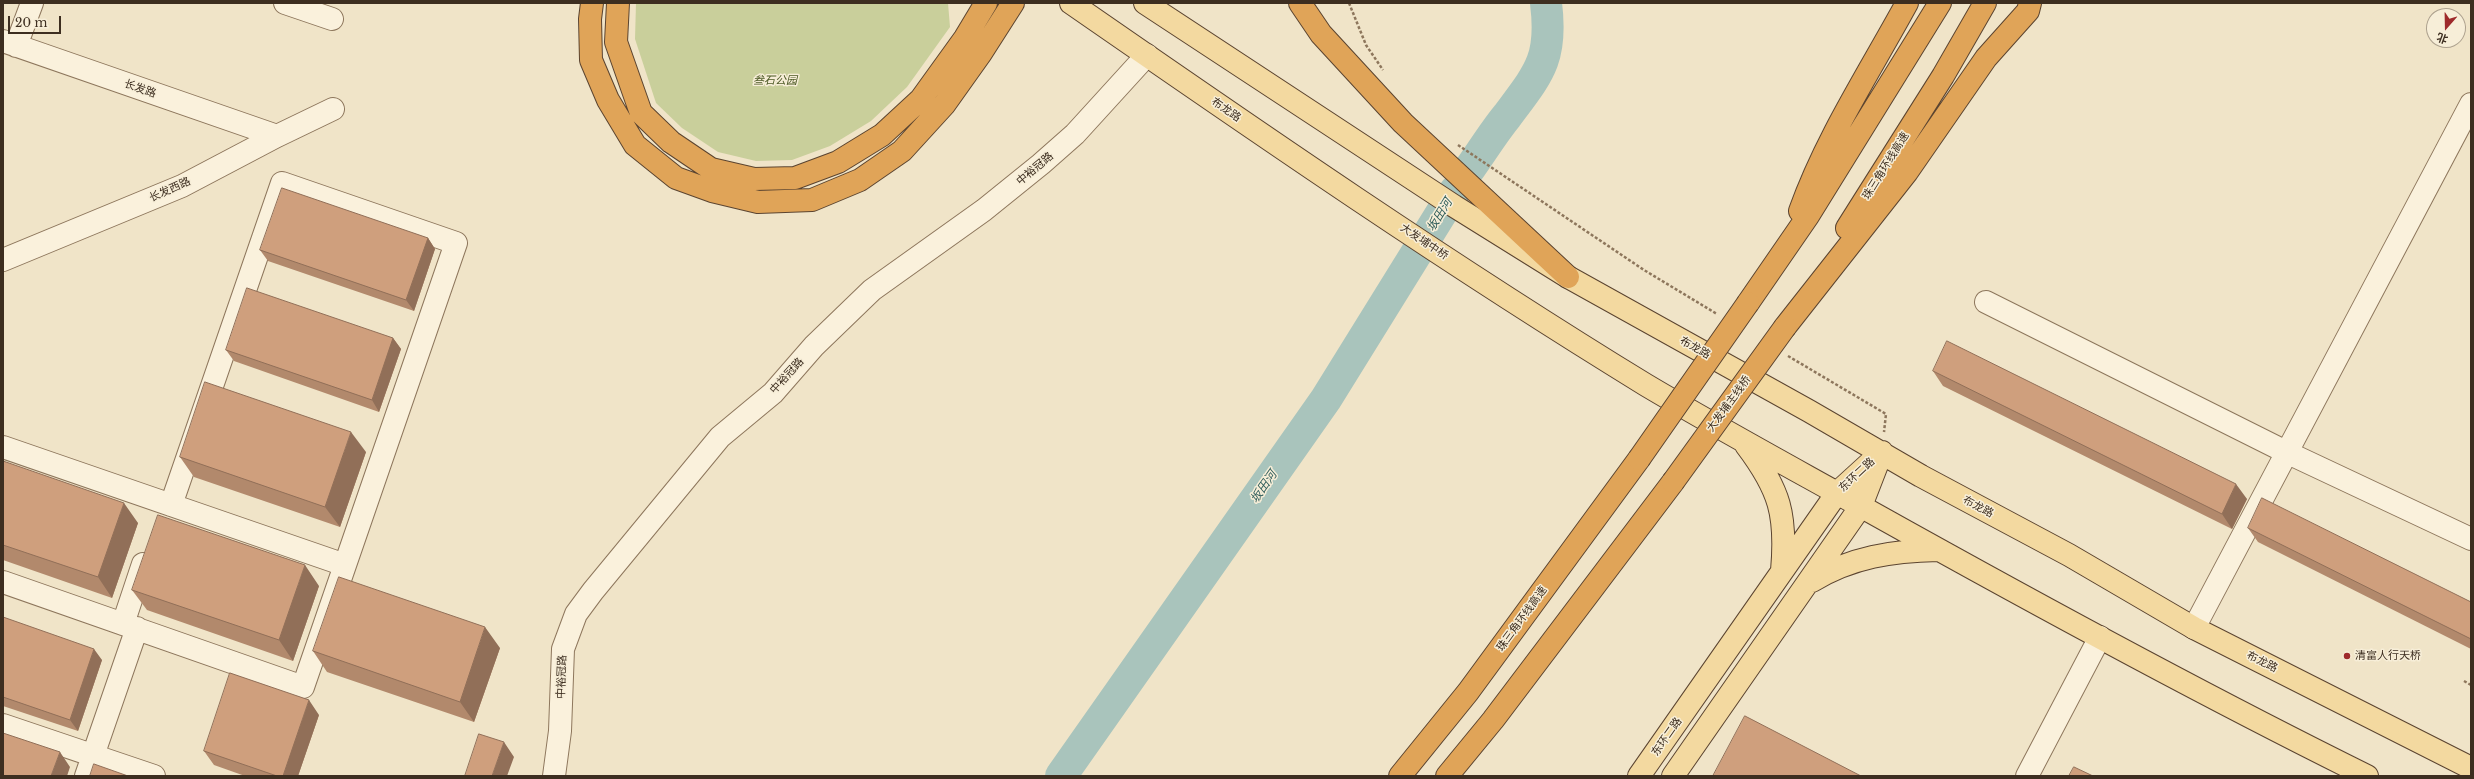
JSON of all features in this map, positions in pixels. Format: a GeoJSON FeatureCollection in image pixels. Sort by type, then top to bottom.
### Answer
{"type":"FeatureCollection","features":[{"type":"Feature","properties":{"kind":"highway"},"geometry":{"type":"LineString","coordinates":[[592,3],[590,20],[591,60],[608,100],[635,145],[676,178],[712,191],[758,202],[812,200],[860,180],[902,151],[944,104],[981,53],[1013,3]]}},
{"type":"Feature","properties":{"kind":"highway"},"geometry":{"type":"LineString","coordinates":[[618,3],[616,42],[641,113],[670,142],[711,169],[754,179],[795,178],[838,162],[882,135],[921,99],[965,38],[986,3]]}},
{"type":"Feature","properties":{"kind":"highway"},"geometry":{"type":"LineString","coordinates":[[1300,3],[1321,34],[1397,117],[1568,277]]}},
{"type":"Feature","properties":{"kind":"highway"},"geometry":{"type":"LineString","coordinates":[[1787,246],[1810,183],[1907,3]]}},
{"type":"Feature","properties":{"kind":"highway"},"geometry":{"type":"LineString","coordinates":[[1787,246],[1940,3]]}},
{"type":"Feature","properties":{"kind":"highway","name":"珠三角环线高速"},"geometry":{"type":"LineString","coordinates":[[1785,327],[1939,82],[1984,3]]}},
{"type":"Feature","properties":{"kind":"highway"},"geometry":{"type":"LineString","coordinates":[[1785,327],[1907,172],[1986,58],[2028,11],[2030,3]]}},
{"type":"Feature","properties":{"kind":"highway","name":"珠三角环线高速"},"geometry":{"type":"LineString","coordinates":[[1400,776],[1468,692],[1639,459],[1787,246]]}},
{"type":"Feature","properties":{"kind":"highway","name":"大发埔主线桥"},"geometry":{"type":"LineString","coordinates":[[1447,776],[1498,713],[1673,482],[1785,327]]}},
{"type":"Feature","properties":{"kind":"main road","name":"布龙路"},"geometry":{"type":"LineString","coordinates":[[1071,3],[1382,215]]}},
{"type":"Feature","properties":{"kind":"main road","name":"布龙路"},"geometry":{"type":"LineString","coordinates":[[1145,3],[1492,230],[1568,277],[1882,452],[1921,476],[2069,555],[2194,628],[2471,768]]}},
{"type":"Feature","properties":{"kind":"main road","name":"大发埔中桥"},"geometry":{"type":"LineString","coordinates":[[1382,215],[1465,270],[1648,386],[1742,439]]}},
{"type":"Feature","properties":{"kind":"main road"},"geometry":{"type":"LineString","coordinates":[[1742,439],[1939,550],[2100,637],[2367,776]]}},
{"type":"Feature","properties":{"kind":"main road"},"geometry":{"type":"LineString","coordinates":[[1742,439],[1773,486],[1782,511],[1785,539],[1782,573]]}},
{"type":"Feature","properties":{"kind":"main road","name":"东环二路"},"geometry":{"type":"LineString","coordinates":[[1640,776],[1837,493],[1882,452]]}},
{"type":"Feature","properties":{"kind":"main road","name":"东环二路"},"geometry":{"type":"LineString","coordinates":[[1673,776],[1861,506],[1882,452]]}},
{"type":"Feature","properties":{"kind":"main road"},"geometry":{"type":"LineString","coordinates":[[1808,584],[1832,569],[1860,558],[1887,552],[1939,550]]}},
{"type":"Feature","properties":{"kind":"street"},"geometry":{"type":"LineString","coordinates":[[10,44],[32,3]]}},
{"type":"Feature","properties":{"kind":"street"},"geometry":{"type":"LineString","coordinates":[[285,3],[332,19]]}},
{"type":"Feature","properties":{"kind":"street","name":"长发路"},"geometry":{"type":"LineString","coordinates":[[10,44],[277,136]]}},
{"type":"Feature","properties":{"kind":"street","name":"中裕冠路"},"geometry":{"type":"LineString","coordinates":[[554,776],[560,731],[563,649],[576,614],[593,591],[720,437],[773,393],[835,326],[872,290],[984,210],[1041,164],[1075,134],[1147,56]]}},
{"type":"Feature","properties":{"kind":"street"},"geometry":{"type":"LineString","coordinates":[[2194,628],[2471,104]]}},
{"type":"Feature","properties":{"kind":"street","name":"长发西路"},"geometry":{"type":"LineString","coordinates":[[3,260],[182,186],[277,136],[333,109]]}},
{"type":"Feature","properties":{"kind":"street"},"geometry":{"type":"LineString","coordinates":[[3,582],[303,687],[456,243],[282,183],[168,504],[157,526]]}},
{"type":"Feature","properties":{"kind":"street"},"geometry":{"type":"LineString","coordinates":[[1986,302],[2286,452],[2471,539]]}},
{"type":"Feature","properties":{"kind":"street"},"geometry":{"type":"LineString","coordinates":[[3,448],[345,565]]}},
{"type":"Feature","properties":{"kind":"street"},"geometry":{"type":"LineString","coordinates":[[86,776],[130,626],[149,548]]}},
{"type":"Feature","properties":{"kind":"street"},"geometry":{"type":"LineString","coordinates":[[2027,776],[2100,637]]}},
{"type":"Feature","properties":{"kind":"street"},"geometry":{"type":"LineString","coordinates":[[3,725],[154,776]]}},
{"type":"Feature","properties":{"kind":"path"},"geometry":{"type":"LineString","coordinates":[[1349,3],[1366,45],[1388,77]]}},
{"type":"Feature","properties":{"kind":"path"},"geometry":{"type":"LineString","coordinates":[[1453,142],[1502,177],[1644,270],[1724,318]]}},
{"type":"Feature","properties":{"kind":"path"},"geometry":{"type":"LineString","coordinates":[[1785,354],[1886,414],[1882,452]]}},
{"type":"Feature","properties":{"kind":"path"},"geometry":{"type":"LineString","coordinates":[[2464,681],[2471,685]]}},
{"type":"Feature","properties":{"kind":"green space","name":"叁石公园"},"geometry":{"type":"Polygon","coordinates":[[[636,3],[948,3],[950,27],[907,87],[871,121],[830,146],[792,160],[756,161],[718,152],[682,128],[656,103],[635,39],[636,3]]]}},
{"type":"Feature","properties":{"kind":"building"},"geometry":{"type":"Polygon","coordinates":[[[282,188],[428,238],[406,300],[260,250],[282,188]]]}},
{"type":"Feature","properties":{"kind":"building"},"geometry":{"type":"Polygon","coordinates":[[[247,288],[393,338],[372,400],[226,350],[247,288]]]}},
{"type":"Feature","properties":{"kind":"building"},"geometry":{"type":"Polygon","coordinates":[[[1947,341],[2236,484],[2222,514],[1933,371],[1947,341]]]}},
{"type":"Feature","properties":{"kind":"building"},"geometry":{"type":"Polygon","coordinates":[[[205,382],[351,432],[325,507],[180,457],[205,382]]]}},
{"type":"Feature","properties":{"kind":"building"},"geometry":{"type":"Polygon","coordinates":[[[3,461],[124,503],[98,577],[3,545],[3,461]]]}},
{"type":"Feature","properties":{"kind":"building"},"geometry":{"type":"Polygon","coordinates":[[[2262,498],[2471,602],[2471,639],[2248,528],[2262,498]]]}},
{"type":"Feature","properties":{"kind":"building"},"geometry":{"type":"Polygon","coordinates":[[[158,515],[305,565],[279,640],[132,590],[158,515]]]}},
{"type":"Feature","properties":{"kind":"building"},"geometry":{"type":"Polygon","coordinates":[[[339,577],[485,627],[460,702],[313,651],[339,577]]]}},
{"type":"Feature","properties":{"kind":"building"},"geometry":{"type":"Polygon","coordinates":[[[3,617],[94,649],[70,720],[3,697],[3,617]]]}},
{"type":"Feature","properties":{"kind":"building"},"geometry":{"type":"Polygon","coordinates":[[[230,673],[309,700],[283,776],[277,776],[204,751],[230,673]]]}},
{"type":"Feature","properties":{"kind":"building"},"geometry":{"type":"Polygon","coordinates":[[[1745,716],[1861,776],[1713,776],[1745,716]]]}},
{"type":"Feature","properties":{"kind":"building"},"geometry":{"type":"Polygon","coordinates":[[[3,733],[60,752],[51,776],[3,776],[3,733]]]}},
{"type":"Feature","properties":{"kind":"building"},"geometry":{"type":"Polygon","coordinates":[[[479,734],[504,742],[492,776],[465,776],[479,734]]]}},
{"type":"Feature","properties":{"kind":"building"},"geometry":{"type":"Polygon","coordinates":[[[94,764],[128,776],[90,776],[94,764]]]}},
{"type":"Feature","properties":{"kind":"building"},"geometry":{"type":"Polygon","coordinates":[[[2074,767],[2093,776],[2069,776],[2074,767]]]}},
{"type":"Feature","properties":{"kind":"waterway","name":"坂田河"},"geometry":{"type":"LineString","coordinates":[[1468,171],[1528,88],[1541,64],[1547,38],[1548,22],[1546,3]]}},
{"type":"Feature","properties":{"kind":"waterway","name":"坂田河"},"geometry":{"type":"LineString","coordinates":[[1061,776],[1326,399],[1455,191]]}},
{"type":"Feature","properties":{"kind":"place","name":"清富人行天桥"},"geometry":{"type":"Point","coordinates":[2347,656]}}]}
